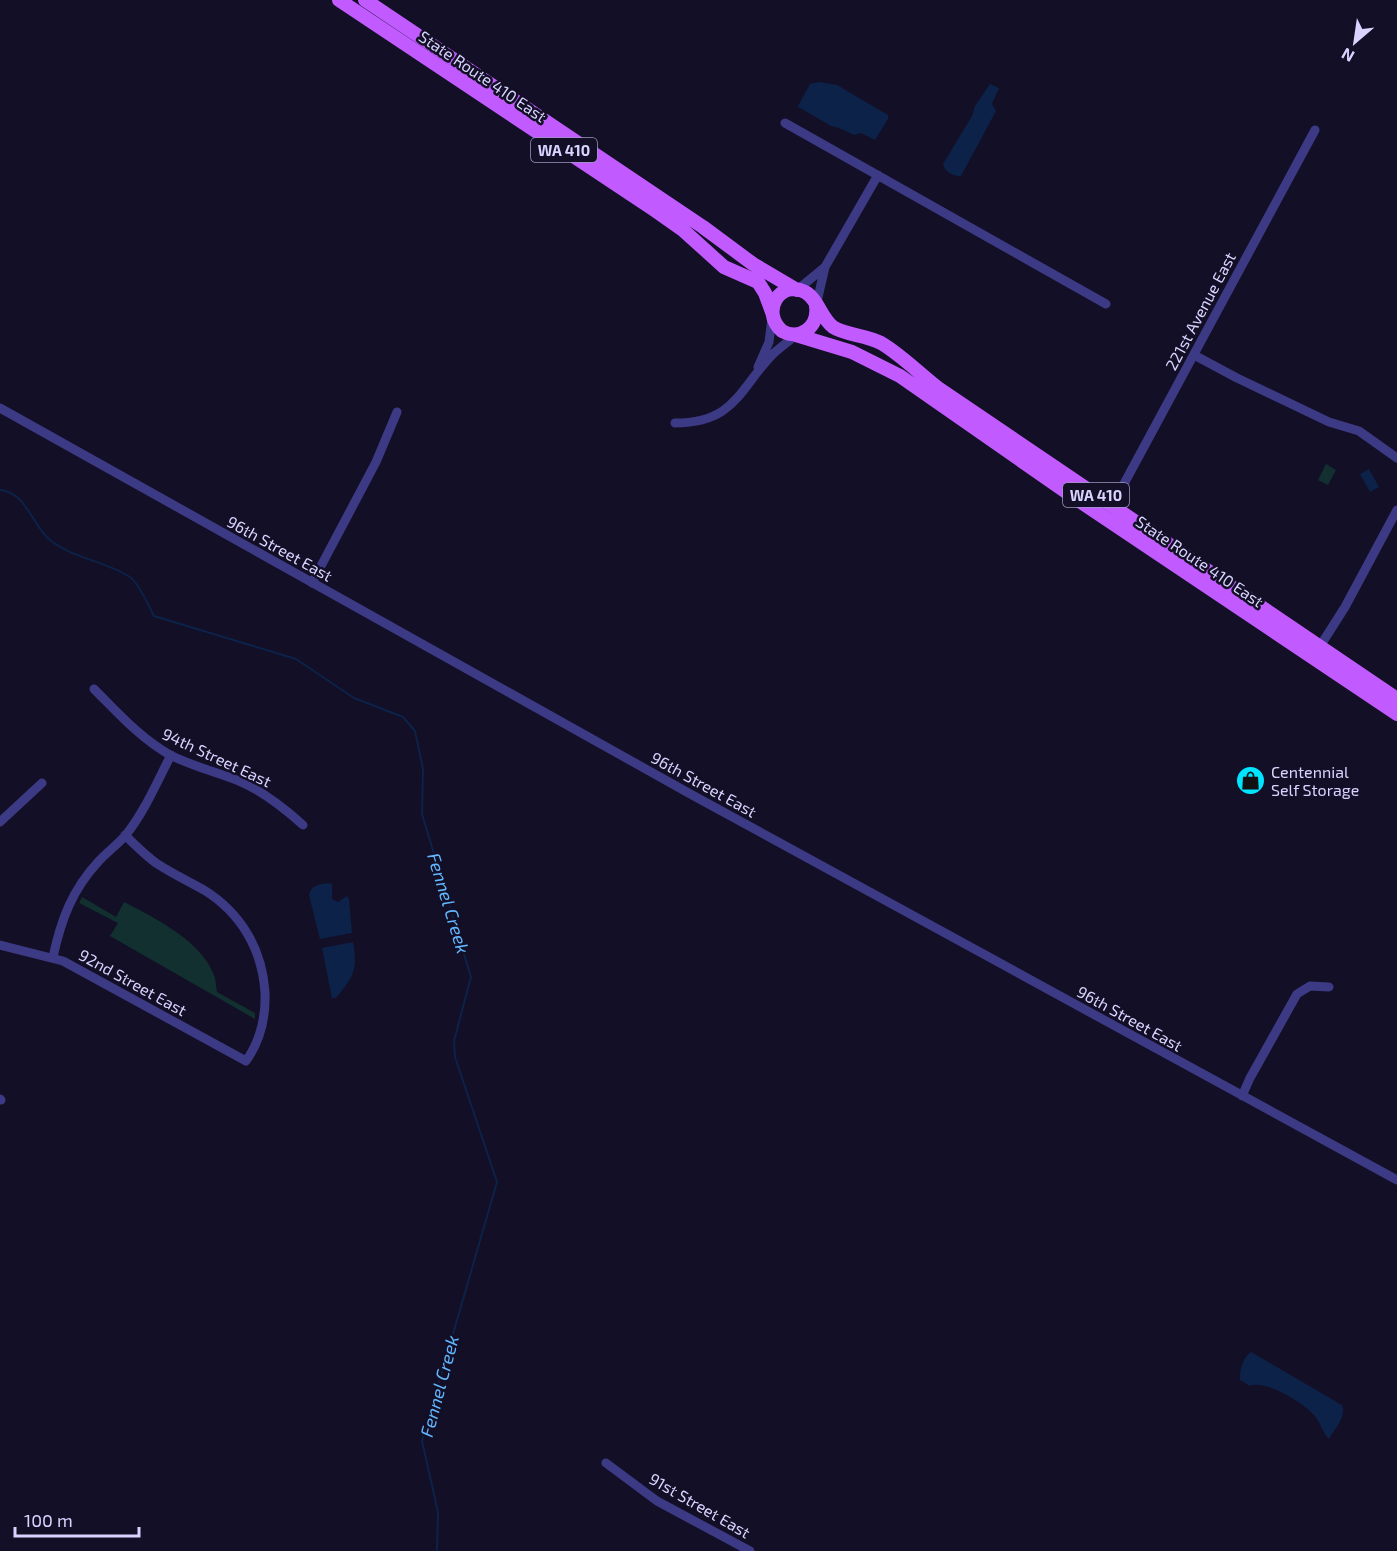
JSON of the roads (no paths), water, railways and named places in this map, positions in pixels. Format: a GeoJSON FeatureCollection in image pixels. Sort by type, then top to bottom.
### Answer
{"type":"FeatureCollection","features":[{"type":"Feature","properties":{"kind":"main road","name":"State Route 410 East"},"geometry":{"type":"LineString","coordinates":[[339,0],[674,223],[724,267],[758,282],[765,293],[772,315]]}},
{"type":"Feature","properties":{"kind":"main road","name":"State Route 410 East"},"geometry":{"type":"LineString","coordinates":[[365,0],[703,227],[753,264],[797,290]]}},
{"type":"Feature","properties":{"kind":"main road"},"geometry":{"type":"LineString","coordinates":[[772,315],[774,302],[781,294],[797,290]]}},
{"type":"Feature","properties":{"kind":"main road","name":"WA 410"},"geometry":{"type":"LineString","coordinates":[[797,290],[807,293],[816,306]]}},
{"type":"Feature","properties":{"kind":"main road","name":"State Route 410 East"},"geometry":{"type":"LineString","coordinates":[[816,306],[836,330],[862,335],[889,348],[938,388],[1112,506],[1316,652],[1397,714]]}},
{"type":"Feature","properties":{"kind":"main road"},"geometry":{"type":"LineString","coordinates":[[796,335],[812,327],[816,317],[816,306]]}},
{"type":"Feature","properties":{"kind":"main road","name":"WA 410"},"geometry":{"type":"LineString","coordinates":[[772,315],[782,331],[796,335]]}},
{"type":"Feature","properties":{"kind":"main road","name":"State Route 410 East"},"geometry":{"type":"LineString","coordinates":[[796,335],[852,352],[900,376],[1065,491],[1316,652],[1397,699]]}},
{"type":"Feature","properties":{"kind":"street"},"geometry":{"type":"LineString","coordinates":[[785,123],[1106,304]]}},
{"type":"Feature","properties":{"kind":"street","name":"221st Avenue East"},"geometry":{"type":"LineString","coordinates":[[1112,506],[1315,130]]}},
{"type":"Feature","properties":{"kind":"street"},"geometry":{"type":"LineString","coordinates":[[816,306],[825,267],[878,175]]}},
{"type":"Feature","properties":{"kind":"street"},"geometry":{"type":"LineString","coordinates":[[797,290],[825,267]]}},
{"type":"Feature","properties":{"kind":"street"},"geometry":{"type":"LineString","coordinates":[[752,380],[769,342],[772,315]]}},
{"type":"Feature","properties":{"kind":"street"},"geometry":{"type":"LineString","coordinates":[[675,423],[700,420],[718,413],[741,396],[774,353],[796,335]]}},
{"type":"Feature","properties":{"kind":"street"},"geometry":{"type":"LineString","coordinates":[[1194,355],[1329,422],[1359,431],[1397,458]]}},
{"type":"Feature","properties":{"kind":"street","name":"96th Street East"},"geometry":{"type":"LineString","coordinates":[[0,408],[928,925],[1397,1180]]}},
{"type":"Feature","properties":{"kind":"street"},"geometry":{"type":"LineString","coordinates":[[312,583],[376,462],[397,412]]}},
{"type":"Feature","properties":{"kind":"street"},"geometry":{"type":"LineString","coordinates":[[1316,652],[1345,608],[1397,510]]}},
{"type":"Feature","properties":{"kind":"street","name":"94th Street East"},"geometry":{"type":"LineString","coordinates":[[94,689],[133,728],[155,746],[202,769],[242,782],[281,806],[303,825]]}},
{"type":"Feature","properties":{"kind":"street"},"geometry":{"type":"LineString","coordinates":[[53,957],[63,918],[76,892],[97,862],[125,835],[140,813],[171,755]]}},
{"type":"Feature","properties":{"kind":"street"},"geometry":{"type":"LineString","coordinates":[[0,822],[42,783]]}},
{"type":"Feature","properties":{"kind":"street","name":"92nd Street East"},"geometry":{"type":"LineString","coordinates":[[0,945],[53,957],[246,1061],[255,1048],[263,1027],[265,999],[262,964],[255,947],[240,923],[218,900],[156,862],[125,835]]}},
{"type":"Feature","properties":{"kind":"street"},"geometry":{"type":"LineString","coordinates":[[1242,1096],[1297,994],[1310,986],[1329,987]]}},
{"type":"Feature","properties":{"kind":"street","name":"91st Street East"},"geometry":{"type":"LineString","coordinates":[[606,1463],[657,1501],[750,1551]]}},
{"type":"Feature","properties":{"kind":"water"},"geometry":{"type":"Polygon","coordinates":[[[819,82],[837,85],[888,115],[888,119],[875,140],[861,133],[854,135],[831,126],[798,106],[810,84],[819,82]]]}},
{"type":"Feature","properties":{"kind":"water"},"geometry":{"type":"Polygon","coordinates":[[[990,84],[999,88],[992,104],[996,111],[961,176],[952,174],[945,169],[943,164],[990,84]]]}},
{"type":"Feature","properties":{"kind":"water"},"geometry":{"type":"Polygon","coordinates":[[[1369,469],[1379,487],[1370,492],[1360,474],[1369,469]]]}},
{"type":"Feature","properties":{"kind":"water"},"geometry":{"type":"Polygon","coordinates":[[[332,884],[332,899],[338,902],[347,896],[349,899],[352,933],[320,939],[309,895],[313,887],[332,884]]]}},
{"type":"Feature","properties":{"kind":"water"},"geometry":{"type":"Polygon","coordinates":[[[353,942],[355,966],[351,978],[336,998],[332,998],[322,948],[353,942]]]}},
{"type":"Feature","properties":{"kind":"water"},"geometry":{"type":"Polygon","coordinates":[[[1251,1352],[1342,1405],[1342,1418],[1329,1439],[1314,1415],[1302,1404],[1274,1389],[1257,1385],[1250,1386],[1240,1380],[1242,1364],[1251,1352]]]}},
{"type":"Feature","properties":{"kind":"waterway","name":"Fennel Creek"},"geometry":{"type":"LineString","coordinates":[[0,490],[17,497],[50,540],[69,552],[111,567],[130,577],[140,589],[154,616],[296,659],[354,698],[403,717],[415,731],[423,769],[422,814],[471,977],[454,1041],[455,1057],[497,1182],[422,1441],[438,1512],[437,1551]]}},
{"type":"Feature","properties":{"kind":"place","name":"Centennial Self Storage"},"geometry":{"type":"Point","coordinates":[1250,780]}}]}
